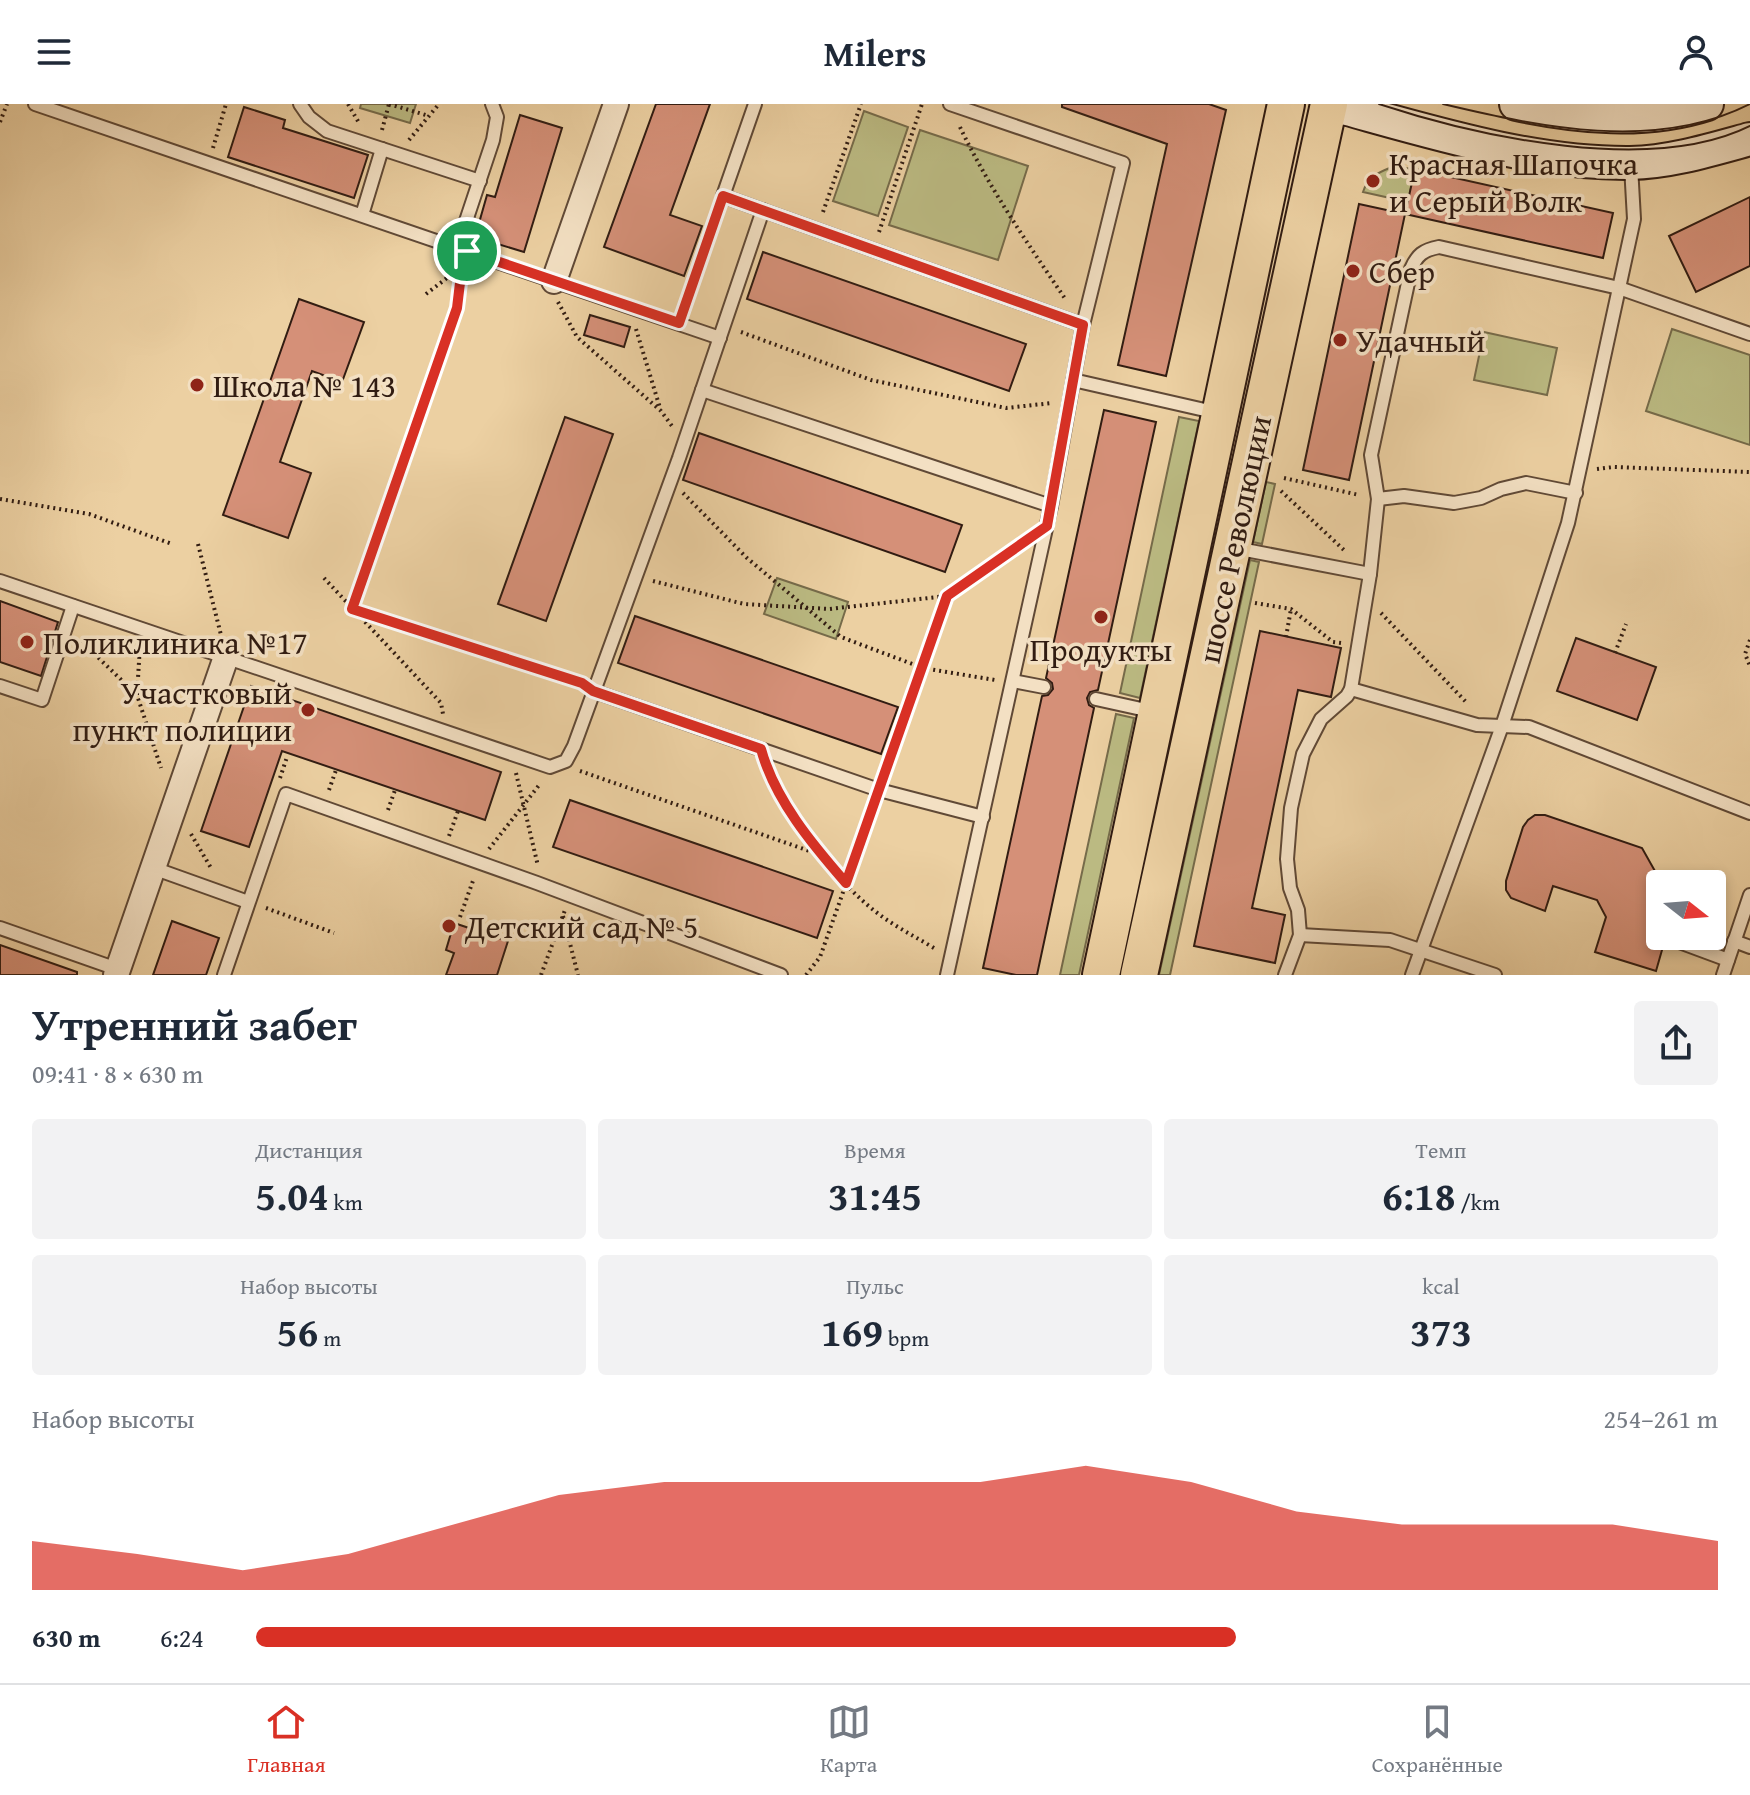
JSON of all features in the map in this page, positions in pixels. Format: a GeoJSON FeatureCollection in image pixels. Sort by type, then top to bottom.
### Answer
{"type":"FeatureCollection","features":[{"type":"Feature","properties":{"kind":"main road","name":"шоссе Революции"},"geometry":{"type":"LineString","coordinates":[[1101,975],[1286,104]]}},
{"type":"Feature","properties":{"kind":"main road","name":"шоссе Революции"},"geometry":{"type":"LineString","coordinates":[[1139,975],[1329,104]]}},
{"type":"Feature","properties":{"kind":"main road"},"geometry":{"type":"LineString","coordinates":[[1329,104],[1488,145],[1566,159],[1630,163],[1684,157],[1750,139]]}},
{"type":"Feature","properties":{"kind":"main road"},"geometry":{"type":"LineString","coordinates":[[1516,104],[1567,114],[1626,116],[1679,113],[1707,104]]}},
{"type":"Feature","properties":{"kind":"street"},"geometry":{"type":"LineString","coordinates":[[554,281],[616,104]]}},
{"type":"Feature","properties":{"kind":"street"},"geometry":{"type":"LineString","coordinates":[[116,972],[226,657]]}},
{"type":"Feature","properties":{"kind":"lane"},"geometry":{"type":"LineString","coordinates":[[35,104],[679,323],[722,332]]}},
{"type":"Feature","properties":{"kind":"lane"},"geometry":{"type":"LineString","coordinates":[[300,104],[309,117],[327,131],[480,181]]}},
{"type":"Feature","properties":{"kind":"lane"},"geometry":{"type":"LineString","coordinates":[[457,248],[493,140],[497,117],[492,104]]}},
{"type":"Feature","properties":{"kind":"lane"},"geometry":{"type":"LineString","coordinates":[[755,104],[723,196],[1083,325]]}},
{"type":"Feature","properties":{"kind":"lane"},"geometry":{"type":"LineString","coordinates":[[947,975],[1047,526],[1083,325],[1123,163],[950,104]]}},
{"type":"Feature","properties":{"kind":"lane"},"geometry":{"type":"LineString","coordinates":[[362,215],[379,148]]}},
{"type":"Feature","properties":{"kind":"lane"},"geometry":{"type":"LineString","coordinates":[[1412,975],[1502,726],[1576,493],[1634,219],[1630,163]]}},
{"type":"Feature","properties":{"kind":"lane"},"geometry":{"type":"LineString","coordinates":[[0,581],[550,767],[566,761],[671,480],[763,210]]}},
{"type":"Feature","properties":{"kind":"lane"},"geometry":{"type":"LineString","coordinates":[[1285,975],[1300,935],[1287,859],[1291,808],[1303,754],[1321,719],[1351,689],[1370,574],[1378,499],[1371,455],[1411,269],[1417,257],[1427,249],[1439,247],[1619,288],[1750,334]]}},
{"type":"Feature","properties":{"kind":"lane"},"geometry":{"type":"LineString","coordinates":[[1073,380],[1220,413]]}},
{"type":"Feature","properties":{"kind":"lane"},"geometry":{"type":"LineString","coordinates":[[702,390],[1051,506]]}},
{"type":"Feature","properties":{"kind":"lane"},"geometry":{"type":"LineString","coordinates":[[1378,499],[1414,497],[1454,503],[1481,498],[1526,483],[1576,493]]}},
{"type":"Feature","properties":{"kind":"lane"},"geometry":{"type":"LineString","coordinates":[[1232,547],[1370,574]]}},
{"type":"Feature","properties":{"kind":"lane"},"geometry":{"type":"LineString","coordinates":[[0,686],[42,700],[73,606]]}},
{"type":"Feature","properties":{"kind":"lane"},"geometry":{"type":"LineString","coordinates":[[1013,681],[1044,687]]}},
{"type":"Feature","properties":{"kind":"lane"},"geometry":{"type":"LineString","coordinates":[[1351,689],[1477,725],[1529,727],[1750,813]]}},
{"type":"Feature","properties":{"kind":"lane"},"geometry":{"type":"LineString","coordinates":[[593,691],[879,790],[983,817]]}},
{"type":"Feature","properties":{"kind":"lane"},"geometry":{"type":"LineString","coordinates":[[1096,699],[1156,712]]}},
{"type":"Feature","properties":{"kind":"lane"},"geometry":{"type":"LineString","coordinates":[[224,975],[286,794],[543,885],[781,975]]}},
{"type":"Feature","properties":{"kind":"lane"},"geometry":{"type":"LineString","coordinates":[[153,868],[248,902]]}},
{"type":"Feature","properties":{"kind":"lane"},"geometry":{"type":"LineString","coordinates":[[1723,975],[1750,895]]}},
{"type":"Feature","properties":{"kind":"lane"},"geometry":{"type":"LineString","coordinates":[[0,928],[116,972]]}},
{"type":"Feature","properties":{"kind":"lane"},"geometry":{"type":"LineString","coordinates":[[1300,935],[1390,940],[1495,975]]}},
{"type":"Feature","properties":{"kind":"lane"},"geometry":{"type":"LineString","coordinates":[[1734,941],[1750,947]]}},
{"type":"Feature","properties":{"kind":"lane"},"geometry":{"type":"LineString","coordinates":[[1701,950],[1728,960]]}},
{"type":"Feature","properties":{"kind":"path"},"geometry":{"type":"LineString","coordinates":[[0,122],[7,104]]}},
{"type":"Feature","properties":{"kind":"path"},"geometry":{"type":"LineString","coordinates":[[208,163],[226,104]]}},
{"type":"Feature","properties":{"kind":"path"},"geometry":{"type":"LineString","coordinates":[[379,148],[389,104],[429,116]]}},
{"type":"Feature","properties":{"kind":"path"},"geometry":{"type":"LineString","coordinates":[[398,154],[439,104]]}},
{"type":"Feature","properties":{"kind":"path"},"geometry":{"type":"LineString","coordinates":[[817,230],[861,104]]}},
{"type":"Feature","properties":{"kind":"path"},"geometry":{"type":"LineString","coordinates":[[873,250],[922,104]]}},
{"type":"Feature","properties":{"kind":"path"},"geometry":{"type":"LineString","coordinates":[[956,118],[975,159],[1009,215],[1083,325]]}},
{"type":"Feature","properties":{"kind":"path"},"geometry":{"type":"LineString","coordinates":[[679,323],[723,196]]}},
{"type":"Feature","properties":{"kind":"path"},"geometry":{"type":"LineString","coordinates":[[352,609],[457,308],[462,266],[426,294]]}},
{"type":"Feature","properties":{"kind":"path"},"geometry":{"type":"LineString","coordinates":[[554,281],[552,291],[577,337],[661,411],[629,306]]}},
{"type":"Feature","properties":{"kind":"path"},"geometry":{"type":"LineString","coordinates":[[722,332],[871,380],[1006,408],[1069,401]]}},
{"type":"Feature","properties":{"kind":"path"},"geometry":{"type":"LineString","coordinates":[[1581,470],[1614,467],[1750,472]]}},
{"type":"Feature","properties":{"kind":"path"},"geometry":{"type":"LineString","coordinates":[[1284,478],[1378,499]]}},
{"type":"Feature","properties":{"kind":"path"},"geometry":{"type":"LineString","coordinates":[[671,480],[747,558],[841,637],[923,668],[981,679],[1013,681]]}},
{"type":"Feature","properties":{"kind":"path"},"geometry":{"type":"LineString","coordinates":[[1281,491],[1370,574]]}},
{"type":"Feature","properties":{"kind":"path"},"geometry":{"type":"LineString","coordinates":[[0,499],[89,514],[172,544]]}},
{"type":"Feature","properties":{"kind":"path"},"geometry":{"type":"LineString","coordinates":[[635,577],[744,604],[805,608],[829,609],[947,596],[1047,526]]}},
{"type":"Feature","properties":{"kind":"path"},"geometry":{"type":"LineString","coordinates":[[198,544],[226,657]]}},
{"type":"Feature","properties":{"kind":"path"},"geometry":{"type":"LineString","coordinates":[[324,578],[441,703],[446,731]]}},
{"type":"Feature","properties":{"kind":"path"},"geometry":{"type":"LineString","coordinates":[[806,975],[820,957],[947,596]]}},
{"type":"Feature","properties":{"kind":"path"},"geometry":{"type":"LineString","coordinates":[[1366,596],[1488,726]]}},
{"type":"Feature","properties":{"kind":"path"},"geometry":{"type":"LineString","coordinates":[[1255,603],[1291,609],[1333,642],[1358,646]]}},
{"type":"Feature","properties":{"kind":"path"},"geometry":{"type":"LineString","coordinates":[[352,609],[582,683],[593,691]]}},
{"type":"Feature","properties":{"kind":"path"},"geometry":{"type":"LineString","coordinates":[[1286,637],[1291,609]]}},
{"type":"Feature","properties":{"kind":"path"},"geometry":{"type":"LineString","coordinates":[[1615,653],[1626,624]]}},
{"type":"Feature","properties":{"kind":"path"},"geometry":{"type":"LineString","coordinates":[[66,627],[137,695],[141,628]]}},
{"type":"Feature","properties":{"kind":"path"},"geometry":{"type":"LineString","coordinates":[[1750,640],[1745,654],[1750,666]]}},
{"type":"Feature","properties":{"kind":"path"},"geometry":{"type":"LineString","coordinates":[[761,749],[765,765],[779,792],[823,856],[846,883],[875,911],[951,958]]}},
{"type":"Feature","properties":{"kind":"path"},"geometry":{"type":"LineString","coordinates":[[517,755],[514,764],[543,885]]}},
{"type":"Feature","properties":{"kind":"path"},"geometry":{"type":"LineString","coordinates":[[460,917],[479,862],[550,767]]}},
{"type":"Feature","properties":{"kind":"path"},"geometry":{"type":"LineString","coordinates":[[578,770],[823,856]]}},
{"type":"Feature","properties":{"kind":"path"},"geometry":{"type":"LineString","coordinates":[[541,975],[571,896]]}},
{"type":"Feature","properties":{"kind":"path"},"geometry":{"type":"LineString","coordinates":[[248,902],[334,933]]}},
{"type":"Feature","properties":{"kind":"path"},"geometry":{"type":"LineString","coordinates":[[563,916],[578,975]]}},
{"type":"Feature","properties":{"kind":"shaded area"},"geometry":{"type":"Polygon","coordinates":[[[361,104],[416,104],[410,123],[360,108],[361,104]]]}},
{"type":"Feature","properties":{"kind":"shaded area"},"geometry":{"type":"Polygon","coordinates":[[[864,111],[908,127],[878,216],[833,201],[864,111]]]}},
{"type":"Feature","properties":{"kind":"shaded area"},"geometry":{"type":"Polygon","coordinates":[[[920,130],[1028,166],[998,260],[889,225],[920,130]]]}},
{"type":"Feature","properties":{"kind":"shaded area"},"geometry":{"type":"Polygon","coordinates":[[[1392,167],[1415,169],[1408,202],[1363,192],[1374,176],[1392,167]]]}},
{"type":"Feature","properties":{"kind":"shaded area"},"geometry":{"type":"Polygon","coordinates":[[[1672,329],[1750,355],[1750,445],[1646,411],[1672,329]]]}},
{"type":"Feature","properties":{"kind":"shaded area"},"geometry":{"type":"Polygon","coordinates":[[[1484,332],[1557,348],[1547,395],[1474,380],[1484,332]]]}},
{"type":"Feature","properties":{"kind":"shaded area"},"geometry":{"type":"Polygon","coordinates":[[[1179,417],[1199,421],[1140,698],[1120,693],[1179,417]]]}},
{"type":"Feature","properties":{"kind":"shaded area"},"geometry":{"type":"Polygon","coordinates":[[[1266,482],[1275,484],[1262,544],[1253,542],[1266,482]]]}},
{"type":"Feature","properties":{"kind":"shaded area"},"geometry":{"type":"Polygon","coordinates":[[[1250,560],[1259,562],[1170,975],[1159,975],[1250,560]]]}},
{"type":"Feature","properties":{"kind":"shaded area"},"geometry":{"type":"Polygon","coordinates":[[[777,578],[848,602],[836,639],[764,614],[777,578]]]}},
{"type":"Feature","properties":{"kind":"shaded area"},"geometry":{"type":"Polygon","coordinates":[[[1116,714],[1134,718],[1079,975],[1060,975],[1116,714]]]}},
{"type":"Feature","properties":{"kind":"building"},"geometry":{"type":"Polygon","coordinates":[[[656,104],[710,104],[670,215],[702,226],[684,276],[604,247],[656,104]]]}},
{"type":"Feature","properties":{"kind":"building"},"geometry":{"type":"Polygon","coordinates":[[[1062,104],[1209,104],[1226,110],[1166,376],[1118,365],[1167,144],[1062,107],[1062,104]]]}},
{"type":"Feature","properties":{"kind":"building"},"geometry":{"type":"Polygon","coordinates":[[[244,107],[285,120],[283,128],[368,155],[354,198],[228,157],[244,107]]]}},
{"type":"Feature","properties":{"kind":"building"},"geometry":{"type":"Polygon","coordinates":[[[520,115],[562,128],[524,252],[475,237],[487,195],[495,197],[520,115]]]}},
{"type":"Feature","properties":{"kind":"building"},"geometry":{"type":"Polygon","coordinates":[[[1415,169],[1613,213],[1603,258],[1405,214],[1415,169]]]}},
{"type":"Feature","properties":{"kind":"building"},"geometry":{"type":"Polygon","coordinates":[[[1750,197],[1750,266],[1696,292],[1669,236],[1750,197]]]}},
{"type":"Feature","properties":{"kind":"building"},"geometry":{"type":"Polygon","coordinates":[[[1359,204],[1405,214],[1349,480],[1303,470],[1359,204]]]}},
{"type":"Feature","properties":{"kind":"building"},"geometry":{"type":"Polygon","coordinates":[[[763,252],[1026,344],[1009,391],[747,299],[763,252]]]}},
{"type":"Feature","properties":{"kind":"building"},"geometry":{"type":"Polygon","coordinates":[[[299,299],[364,322],[342,382],[312,371],[280,462],[311,473],[288,538],[223,515],[299,299]]]}},
{"type":"Feature","properties":{"kind":"building"},"geometry":{"type":"Polygon","coordinates":[[[590,315],[630,327],[624,347],[584,335],[590,315]]]}},
{"type":"Feature","properties":{"kind":"building"},"geometry":{"type":"Polygon","coordinates":[[[1104,410],[1156,422],[1098,690],[1090,692],[1087,698],[1094,708],[1037,975],[1016,975],[983,968],[1042,696],[1053,689],[1046,678],[1104,410]]]}},
{"type":"Feature","properties":{"kind":"building"},"geometry":{"type":"Polygon","coordinates":[[[565,417],[613,434],[546,621],[498,604],[565,417]]]}},
{"type":"Feature","properties":{"kind":"building"},"geometry":{"type":"Polygon","coordinates":[[[699,433],[962,525],[945,572],[683,480],[699,433]]]}},
{"type":"Feature","properties":{"kind":"building","name":"Поликлиника №17"},"geometry":{"type":"Polygon","coordinates":[[[0,601],[58,622],[41,676],[0,662],[0,601]]]}},
{"type":"Feature","properties":{"kind":"building"},"geometry":{"type":"Polygon","coordinates":[[[635,616],[898,707],[881,754],[618,663],[635,616]]]}},
{"type":"Feature","properties":{"kind":"building"},"geometry":{"type":"Polygon","coordinates":[[[1260,631],[1341,648],[1331,697],[1298,690],[1252,908],[1285,915],[1275,963],[1194,946],[1260,631]]]}},
{"type":"Feature","properties":{"kind":"building"},"geometry":{"type":"Polygon","coordinates":[[[1576,638],[1656,667],[1637,720],[1557,691],[1576,638]]]}},
{"type":"Feature","properties":{"kind":"building"},"geometry":{"type":"Polygon","coordinates":[[[251,686],[501,772],[485,820],[282,751],[249,847],[201,831],[251,686]]]}},
{"type":"Feature","properties":{"kind":"building"},"geometry":{"type":"Polygon","coordinates":[[[570,800],[833,891],[817,938],[553,847],[570,800]]]}},
{"type":"Feature","properties":{"kind":"building"},"geometry":{"type":"Polygon","coordinates":[[[1535,815],[1545,815],[1642,848],[1654,870],[1646,870],[1646,950],[1662,950],[1656,971],[1595,952],[1606,917],[1597,900],[1553,886],[1545,911],[1511,898],[1506,890],[1506,881],[1528,820],[1535,815]]]}},
{"type":"Feature","properties":{"kind":"building"},"geometry":{"type":"Polygon","coordinates":[[[172,921],[219,938],[206,975],[153,975],[172,921]]]}},
{"type":"Feature","properties":{"kind":"building"},"geometry":{"type":"Polygon","coordinates":[[[454,923],[508,941],[497,975],[446,975],[454,953],[446,950],[454,923]]]}},
{"type":"Feature","properties":{"kind":"building"},"geometry":{"type":"Polygon","coordinates":[[[0,945],[77,972],[77,975],[0,975],[0,945]]]}},
{"type":"Feature","properties":{"kind":"tram line"},"geometry":{"type":"LineString","coordinates":[[1379,104],[1465,128],[1565,146],[1665,148],[1710,140],[1750,126]]}},
{"type":"Feature","properties":{"kind":"tram line"},"geometry":{"type":"LineString","coordinates":[[1443,104],[1558,127],[1598,131],[1676,127],[1714,119],[1750,104]]}},
{"type":"Feature","properties":{"kind":"place","name":"Красная Шапочка и Серый Волк"},"geometry":{"type":"Point","coordinates":[1373,181]}},
{"type":"Feature","properties":{"kind":"place","name":"Сбер"},"geometry":{"type":"Point","coordinates":[1353,271]}},
{"type":"Feature","properties":{"kind":"place","name":"Удачный"},"geometry":{"type":"Point","coordinates":[1340,340]}},
{"type":"Feature","properties":{"kind":"place","name":"Школа № 143"},"geometry":{"type":"Point","coordinates":[197,385]}},
{"type":"Feature","properties":{"kind":"place","name":"Продукты"},"geometry":{"type":"Point","coordinates":[1101,617]}},
{"type":"Feature","properties":{"kind":"place","name":"Поликлиника №17"},"geometry":{"type":"Point","coordinates":[27,642]}},
{"type":"Feature","properties":{"kind":"place","name":"Участковый пункт полиции"},"geometry":{"type":"Point","coordinates":[308,710]}},
{"type":"Feature","properties":{"kind":"place","name":"Детский сад № 5"},"geometry":{"type":"Point","coordinates":[449,926]}},
{"type":"Feature","properties":{"kind":"route"},"geometry":{"type":"LineString","coordinates":[[723,196],[1083,325],[1047,526],[947,596],[846,883],[800,825],[779,792],[765,765],[761,749],[593,691],[582,683],[352,609],[457,308],[467,251],[679,323],[723,196]]}}]}
